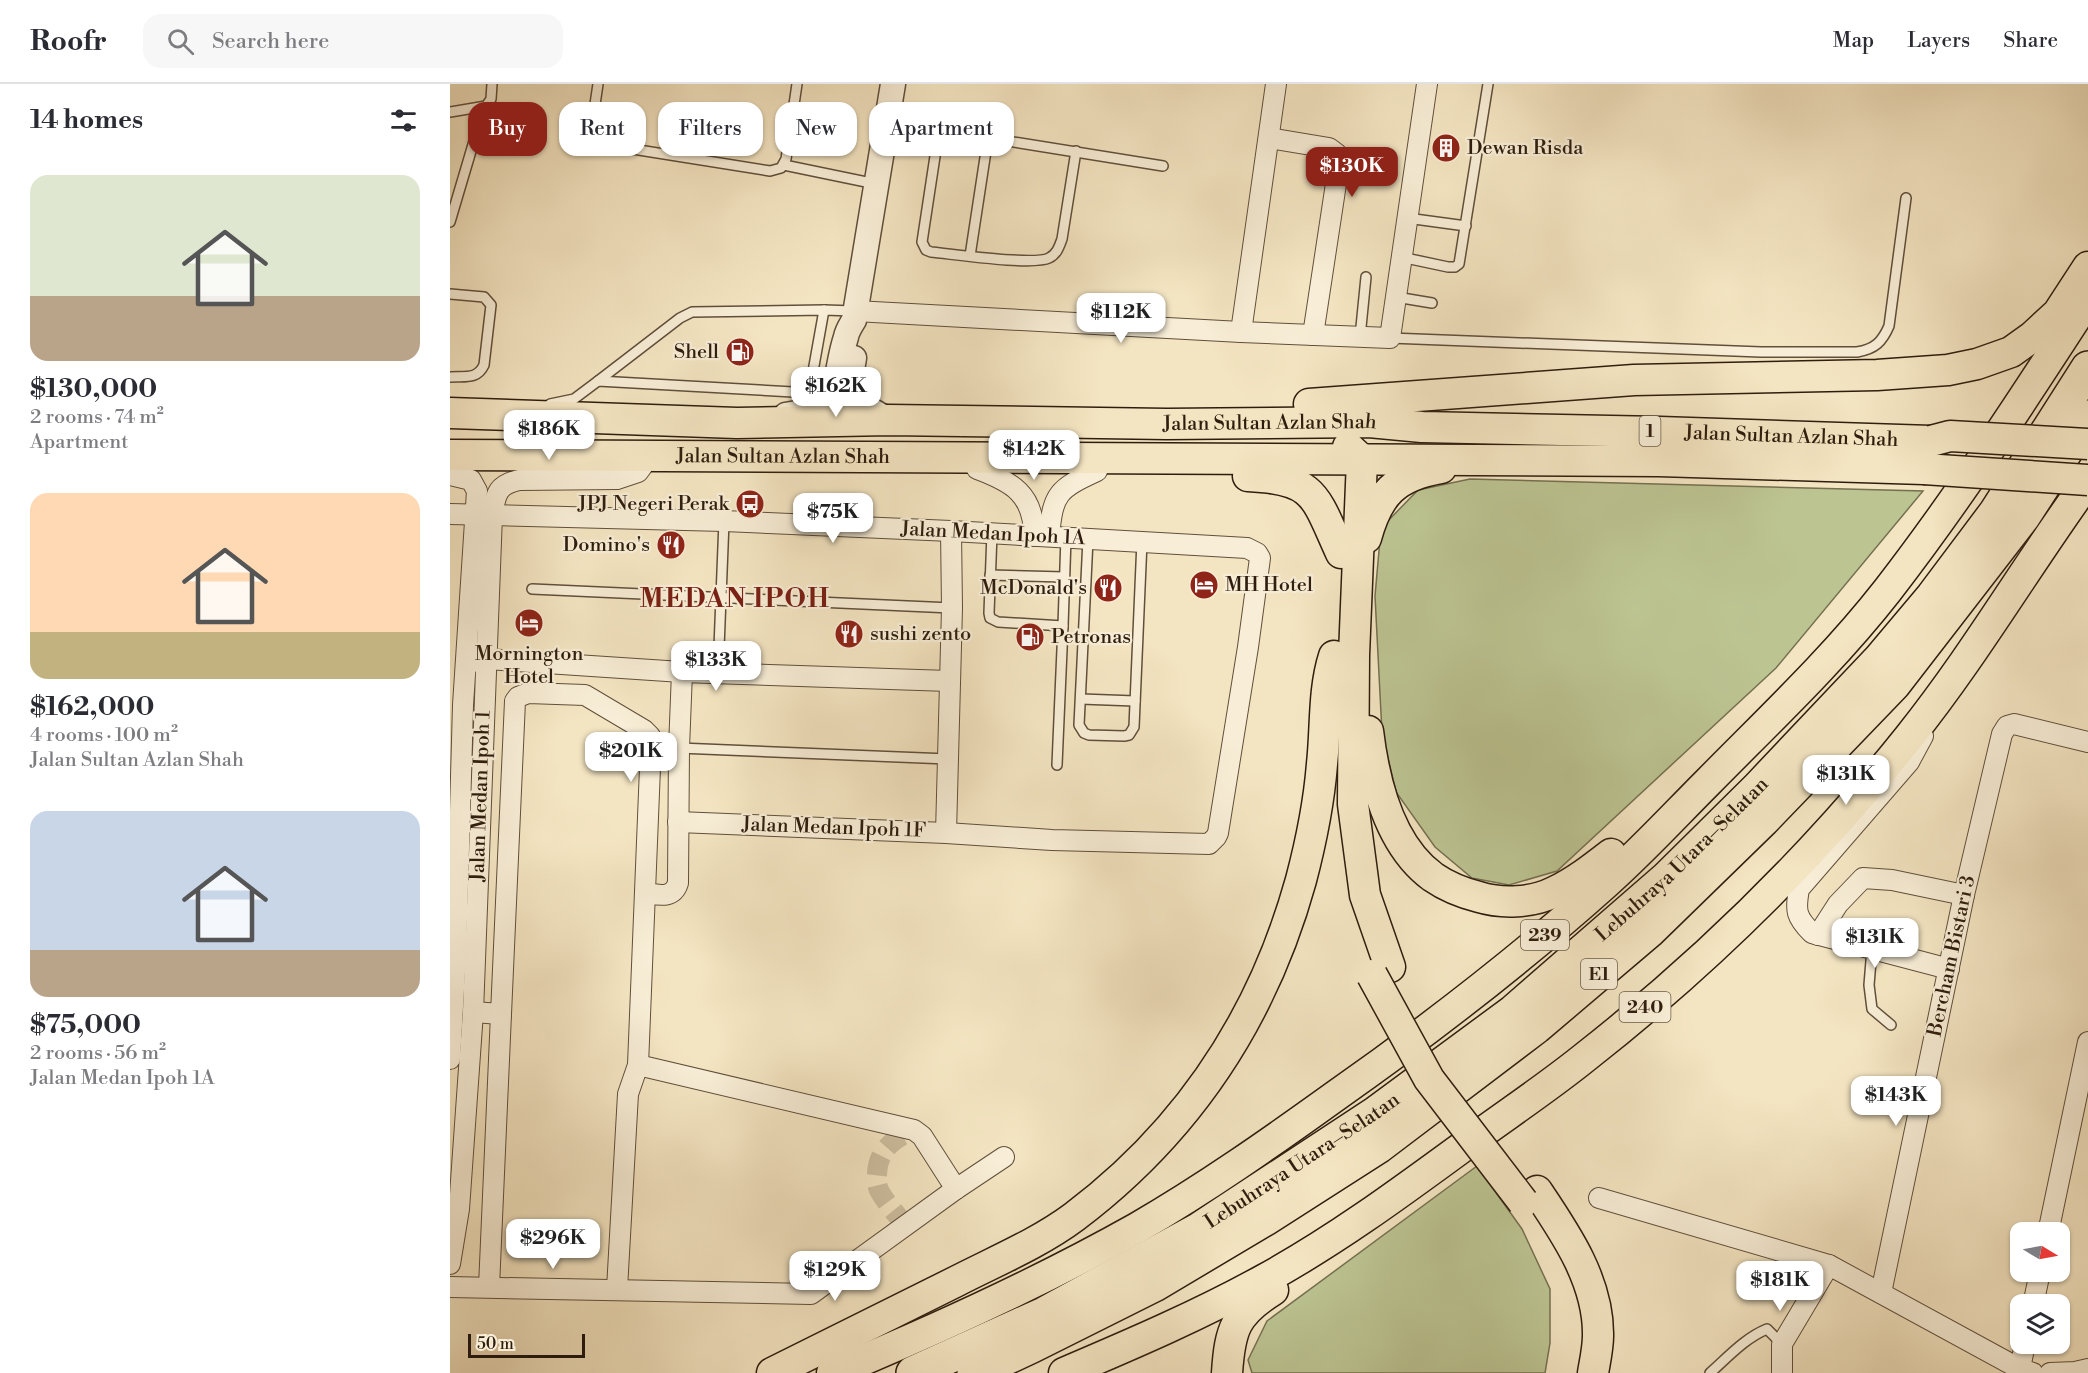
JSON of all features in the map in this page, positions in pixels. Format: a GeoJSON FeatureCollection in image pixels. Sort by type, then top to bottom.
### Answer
{"type":"FeatureCollection","features":[{"type":"Feature","properties":{"kind":"highway","name":"Lebuhraya Utara–Selatan"},"geometry":{"type":"LineString","coordinates":[[913,1373],[1044,1314],[1198,1230],[1376,1113],[1514,1012],[1668,878],[1757,789],[1880,659],[1933,596],[1996,512],[2088,368]]}},
{"type":"Feature","properties":{"kind":"highway","name":"Lebuhraya Utara–Selatan"},"geometry":{"type":"LineString","coordinates":[[974,1373],[1154,1285],[1265,1219],[1379,1146],[1536,1027],[1649,932],[1763,820],[1894,684],[2023,517],[2088,417]]}},
{"type":"Feature","properties":{"kind":"main road"},"geometry":{"type":"LineString","coordinates":[[1167,424],[1202,413],[1441,393],[1857,364],[1948,370],[2012,352],[2058,313],[2088,267]]}},
{"type":"Feature","properties":{"kind":"main road","name":"239"},"geometry":{"type":"LineString","coordinates":[[832,1373],[979,1309],[1059,1270],[1225,1175],[1397,1053],[1501,972],[1608,882],[1808,682],[1885,594],[1948,509],[2088,299]]}},
{"type":"Feature","properties":{"kind":"main road","name":"Jalan Sultan Azlan Shah"},"geometry":{"type":"LineString","coordinates":[[462,414],[737,423],[889,420],[1167,424],[1369,422],[1422,427],[1660,432],[1928,455],[2088,481]]}},
{"type":"Feature","properties":{"kind":"main road"},"geometry":{"type":"LineString","coordinates":[[737,423],[848,431],[1312,433],[1340,453],[1350,560],[1334,774],[1341,871],[1352,915],[1381,971],[1429,1079],[1570,1241],[1592,1293],[1598,1335],[1593,1373]]}},
{"type":"Feature","properties":{"kind":"main road"},"geometry":{"type":"LineString","coordinates":[[1340,453],[1371,439],[1422,427]]}},
{"type":"Feature","properties":{"kind":"main road","name":"Jalan Sultan Azlan Shah"},"geometry":{"type":"LineString","coordinates":[[450,455],[649,457],[1340,453],[1476,461],[1659,461],[1928,455],[1950,436],[2088,444]]}},
{"type":"Feature","properties":{"kind":"main road"},"geometry":{"type":"LineString","coordinates":[[1928,455],[1950,447],[2088,455]]}},
{"type":"Feature","properties":{"kind":"main road"},"geometry":{"type":"LineString","coordinates":[[820,456],[854,470],[977,469],[1275,477],[1293,481],[1313,496],[1350,560]]}},
{"type":"Feature","properties":{"kind":"main road"},"geometry":{"type":"LineString","coordinates":[[1350,560],[1372,515],[1388,490],[1405,479],[1427,470],[1476,461]]}},
{"type":"Feature","properties":{"kind":"main road","name":"240"},"geometry":{"type":"LineString","coordinates":[[1064,1373],[1188,1318],[1265,1279],[1327,1242],[1391,1199],[1583,1059],[1681,977],[1751,912],[1834,825],[1910,737],[1957,673],[2088,481]]}},
{"type":"Feature","properties":{"kind":"main road"},"geometry":{"type":"LineString","coordinates":[[1344,656],[1363,675],[1373,769],[1385,806],[1403,843],[1432,876],[1469,894],[1493,901],[1534,898],[1552,893],[1582,877],[1626,842],[1748,727],[1808,682]]}},
{"type":"Feature","properties":{"kind":"main road"},"geometry":{"type":"LineString","coordinates":[[772,1373],[1023,1248],[1073,1218],[1130,1170],[1175,1124],[1216,1068],[1242,1025],[1265,982],[1287,927],[1314,817],[1322,768],[1328,677],[1344,656]]}},
{"type":"Feature","properties":{"kind":"main road"},"geometry":{"type":"LineString","coordinates":[[1530,1196],[1557,1251],[1573,1292],[1578,1325],[1578,1364],[1575,1373]]}},
{"type":"Feature","properties":{"kind":"main road"},"geometry":{"type":"LineString","coordinates":[[1227,1373],[1229,1347],[1237,1321],[1251,1304],[1305,1265],[1327,1242]]}},
{"type":"Feature","properties":{"kind":"street"},"geometry":{"type":"LineString","coordinates":[[889,102],[892,84]]}},
{"type":"Feature","properties":{"kind":"street"},"geometry":{"type":"LineString","coordinates":[[1241,332],[1276,84]]}},
{"type":"Feature","properties":{"kind":"street"},"geometry":{"type":"LineString","coordinates":[[854,315],[1389,338],[1427,84]]}},
{"type":"Feature","properties":{"kind":"street"},"geometry":{"type":"LineString","coordinates":[[1269,138],[1329,148],[1337,154],[1338,164],[1313,335]]}},
{"type":"Feature","properties":{"kind":"street"},"geometry":{"type":"LineString","coordinates":[[737,423],[758,416],[804,412],[825,400],[833,390],[838,378],[845,337],[854,315],[881,156]]}},
{"type":"Feature","properties":{"kind":"street"},"geometry":{"type":"LineString","coordinates":[[854,315],[856,340],[850,378],[852,390],[863,406],[889,420]]}},
{"type":"Feature","properties":{"kind":"street","name":"Jalan Medan Ipoh 1"},"geometry":{"type":"LineString","coordinates":[[450,1059],[460,954],[467,662],[485,515],[504,484],[509,482],[617,479],[638,472],[649,457]]}},
{"type":"Feature","properties":{"kind":"street"},"geometry":{"type":"LineString","coordinates":[[977,469],[1010,484],[1027,501],[1034,520],[1050,536]]}},
{"type":"Feature","properties":{"kind":"street"},"geometry":{"type":"LineString","coordinates":[[1050,536],[1052,509],[1061,491],[1072,482],[1096,471]]}},
{"type":"Feature","properties":{"kind":"street","name":"Jalan Medan Ipoh 1"},"geometry":{"type":"LineString","coordinates":[[450,475],[471,480],[485,515]]}},
{"type":"Feature","properties":{"kind":"street","name":"Jalan Medan Ipoh 1A"},"geometry":{"type":"LineString","coordinates":[[450,514],[724,521],[951,531],[1247,548],[1257,553],[1260,558],[1249,637],[1216,837],[1209,844],[1052,840],[946,833]]}},
{"type":"Feature","properties":{"kind":"street","name":"Jalan Medan Ipoh 1F"},"geometry":{"type":"LineString","coordinates":[[678,822],[946,833],[952,608],[951,531]]}},
{"type":"Feature","properties":{"kind":"street","name":"Jalan Medan Ipoh 1"},"geometry":{"type":"LineString","coordinates":[[450,1264],[472,1012],[460,954],[463,705],[473,662],[477,659],[467,662]]}},
{"type":"Feature","properties":{"kind":"street"},"geometry":{"type":"LineString","coordinates":[[467,662],[949,681]]}},
{"type":"Feature","properties":{"kind":"street"},"geometry":{"type":"LineString","coordinates":[[645,894],[670,894],[677,888],[682,672]]}},
{"type":"Feature","properties":{"kind":"street"},"geometry":{"type":"LineString","coordinates":[[1949,969],[1812,933],[1801,922],[1796,907],[1799,890],[1909,762],[1957,673]]}},
{"type":"Feature","properties":{"kind":"street"},"geometry":{"type":"LineString","coordinates":[[489,1287],[514,706],[518,697],[528,693],[585,695],[644,730],[650,736],[638,1065],[628,1094],[617,1289]]}},
{"type":"Feature","properties":{"kind":"street","name":"Bercham Bistari 3"},"geometry":{"type":"LineString","coordinates":[[1881,1293],[1964,894],[2002,734],[2007,726],[2014,724],[2088,742]]}},
{"type":"Feature","properties":{"kind":"street"},"geometry":{"type":"LineString","coordinates":[[1818,934],[1838,904],[1863,878],[1892,880],[1964,894]]}},
{"type":"Feature","properties":{"kind":"street"},"geometry":{"type":"LineString","coordinates":[[472,1012],[501,1014]]}},
{"type":"Feature","properties":{"kind":"street"},"geometry":{"type":"LineString","coordinates":[[2050,1222],[2088,1042]]}},
{"type":"Feature","properties":{"kind":"street"},"geometry":{"type":"LineString","coordinates":[[638,1065],[914,1130],[922,1136],[956,1189]]}},
{"type":"Feature","properties":{"kind":"street"},"geometry":{"type":"LineString","coordinates":[[450,1287],[811,1294],[1004,1157]]}},
{"type":"Feature","properties":{"kind":"street"},"geometry":{"type":"LineString","coordinates":[[1599,1198],[1829,1265],[2024,1372],[2025,1354]]}},
{"type":"Feature","properties":{"kind":"street"},"geometry":{"type":"LineString","coordinates":[[1782,1373],[1782,1344],[1829,1265]]}},
{"type":"Feature","properties":{"kind":"street"},"geometry":{"type":"LineString","coordinates":[[2050,1373],[2088,1369]]}},
{"type":"Feature","properties":{"kind":"lane"},"geometry":{"type":"LineString","coordinates":[[450,111],[486,106],[490,99],[492,84]]}},
{"type":"Feature","properties":{"kind":"lane"},"geometry":{"type":"LineString","coordinates":[[598,84],[590,138],[595,143],[770,171],[784,165],[876,184]]}},
{"type":"Feature","properties":{"kind":"lane"},"geometry":{"type":"LineString","coordinates":[[784,165],[797,84]]}},
{"type":"Feature","properties":{"kind":"lane"},"geometry":{"type":"LineString","coordinates":[[1401,257],[1455,267],[1459,264],[1488,84]]}},
{"type":"Feature","properties":{"kind":"lane"},"geometry":{"type":"LineString","coordinates":[[1014,142],[1163,166]]}},
{"type":"Feature","properties":{"kind":"lane"},"geometry":{"type":"LineString","coordinates":[[935,156],[922,242],[926,250],[1023,261],[1052,257],[1058,249],[1062,239],[1076,152]]}},
{"type":"Feature","properties":{"kind":"lane"},"geometry":{"type":"LineString","coordinates":[[450,222],[470,156]]}},
{"type":"Feature","properties":{"kind":"lane"},"geometry":{"type":"LineString","coordinates":[[970,256],[985,156]]}},
{"type":"Feature","properties":{"kind":"lane"},"geometry":{"type":"LineString","coordinates":[[1389,338],[1761,352],[1857,364],[1884,338],[1889,326],[1906,198]]}},
{"type":"Feature","properties":{"kind":"lane"},"geometry":{"type":"LineString","coordinates":[[1407,218],[1466,226]]}},
{"type":"Feature","properties":{"kind":"lane"},"geometry":{"type":"LineString","coordinates":[[1360,337],[1366,277]]}},
{"type":"Feature","properties":{"kind":"lane"},"geometry":{"type":"LineString","coordinates":[[450,294],[484,297],[490,305],[484,365],[481,372],[475,376],[450,376]]}},
{"type":"Feature","properties":{"kind":"lane"},"geometry":{"type":"LineString","coordinates":[[1395,297],[1432,303]]}},
{"type":"Feature","properties":{"kind":"lane"},"geometry":{"type":"LineString","coordinates":[[598,381],[793,392],[801,389],[812,377],[824,310]]}},
{"type":"Feature","properties":{"kind":"lane"},"geometry":{"type":"LineString","coordinates":[[535,404],[574,399],[688,314],[824,310],[854,315]]}},
{"type":"Feature","properties":{"kind":"lane"},"geometry":{"type":"LineString","coordinates":[[462,414],[514,404]]}},
{"type":"Feature","properties":{"kind":"lane"},"geometry":{"type":"LineString","coordinates":[[718,673],[724,521]]}},
{"type":"Feature","properties":{"kind":"lane"},"geometry":{"type":"LineString","coordinates":[[992,533],[989,613],[993,621],[1063,626]]}},
{"type":"Feature","properties":{"kind":"lane"},"geometry":{"type":"LineString","coordinates":[[1050,536],[1064,577],[1057,765]]}},
{"type":"Feature","properties":{"kind":"lane"},"geometry":{"type":"LineString","coordinates":[[1088,539],[1080,730],[1089,735],[1129,735],[1134,727],[1142,542]]}},
{"type":"Feature","properties":{"kind":"lane"},"geometry":{"type":"LineString","coordinates":[[990,575],[1064,577]]}},
{"type":"Feature","properties":{"kind":"lane"},"geometry":{"type":"LineString","coordinates":[[532,589],[952,608]]}},
{"type":"Feature","properties":{"kind":"lane"},"geometry":{"type":"LineString","coordinates":[[1081,699],[1135,701]]}},
{"type":"Feature","properties":{"kind":"lane"},"geometry":{"type":"LineString","coordinates":[[679,748],[948,759]]}},
{"type":"Feature","properties":{"kind":"lane"},"geometry":{"type":"LineString","coordinates":[[1872,949],[1869,985],[1872,1009],[1891,1025]]}},
{"type":"Feature","properties":{"kind":"lane"},"geometry":{"type":"LineString","coordinates":[[1710,1373],[1754,1334],[1767,1329],[1782,1344]]}},
{"type":"Feature","properties":{"kind":"green space"},"geometry":{"type":"Polygon","coordinates":[[[1470,479],[1923,491],[1776,668],[1557,871],[1509,885],[1472,878],[1435,847],[1396,792],[1382,733],[1375,596],[1381,528],[1418,490],[1470,479]]]}},
{"type":"Feature","properties":{"kind":"green space"},"geometry":{"type":"Polygon","coordinates":[[[1477,1166],[1522,1229],[1550,1289],[1550,1343],[1545,1373],[1252,1373],[1248,1360],[1267,1321],[1477,1166]]]}},
{"type":"Feature","properties":{"kind":"tunnel"},"geometry":{"type":"LineString","coordinates":[[906,1226],[880,1192],[877,1186],[877,1176],[880,1158],[888,1146],[899,1137],[914,1130]]}},
{"type":"Feature","properties":{"kind":"place","name":"Dewan Risda"},"geometry":{"type":"Point","coordinates":[1446,148]}},
{"type":"Feature","properties":{"kind":"place","name":"Shell"},"geometry":{"type":"Point","coordinates":[740,352]}},
{"type":"Feature","properties":{"kind":"place","name":"JPJ Negeri Perak"},"geometry":{"type":"Point","coordinates":[750,504]}},
{"type":"Feature","properties":{"kind":"place","name":"Domino's"},"geometry":{"type":"Point","coordinates":[671,545]}},
{"type":"Feature","properties":{"kind":"place","name":"MH Hotel"},"geometry":{"type":"Point","coordinates":[1204,585]}},
{"type":"Feature","properties":{"kind":"place","name":"McDonald's"},"geometry":{"type":"Point","coordinates":[1108,588]}},
{"type":"Feature","properties":{"kind":"place","name":"Mornington Hotel"},"geometry":{"type":"Point","coordinates":[529,623]}},
{"type":"Feature","properties":{"kind":"place","name":"sushi zento"},"geometry":{"type":"Point","coordinates":[849,634]}},
{"type":"Feature","properties":{"kind":"place","name":"Petronas"},"geometry":{"type":"Point","coordinates":[1030,637]}},
{"type":"Feature","properties":{"kind":"district","name":"MEDAN IPOH"},"geometry":{"type":"Point","coordinates":[735,599]}}]}
